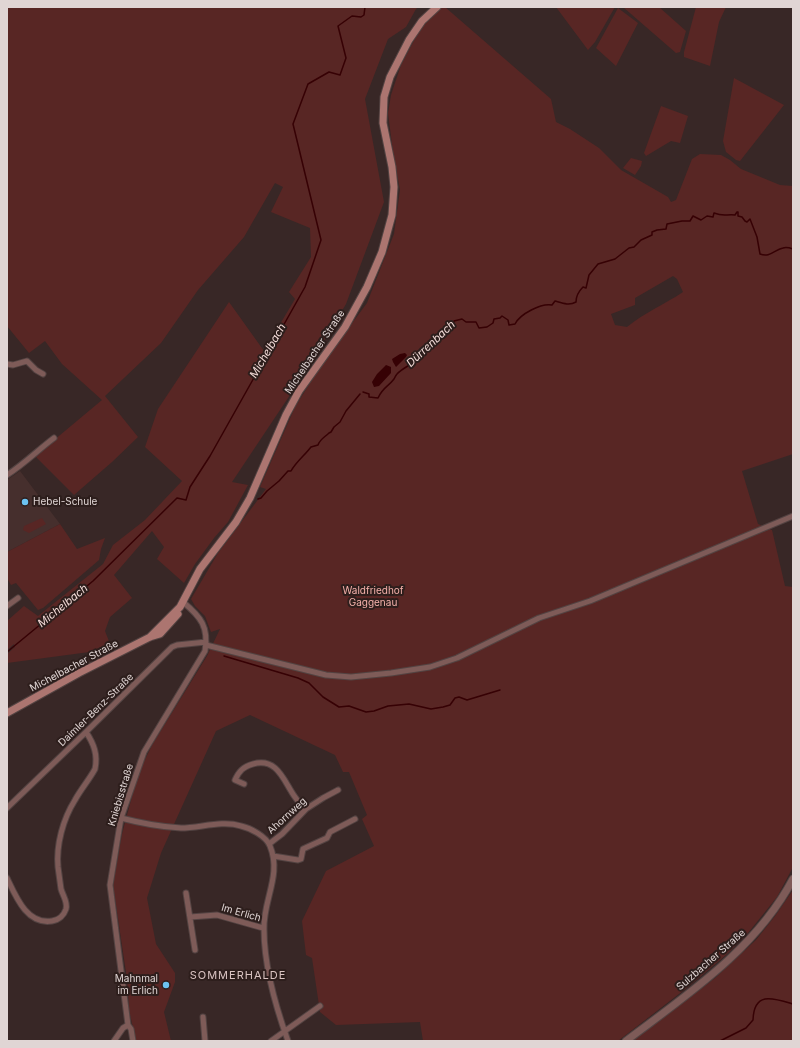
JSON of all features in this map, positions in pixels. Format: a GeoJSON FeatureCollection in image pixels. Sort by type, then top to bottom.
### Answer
{"type":"FeatureCollection","features":[{"type":"Feature","properties":{"kind":"main road","name":"Michelbacher Straße"},"geometry":{"type":"LineString","coordinates":[[7,714],[74,676],[150,637],[160,634],[169,626],[178,614],[181,605],[200,569],[236,522],[250,498],[289,409],[299,391],[345,327],[367,288],[382,252],[392,215],[394,187],[392,167],[383,123],[384,97],[390,77],[409,40],[422,21],[437,7]]}},
{"type":"Feature","properties":{"kind":"street"},"geometry":{"type":"LineString","coordinates":[[7,364],[13,365],[27,361],[36,370],[43,374]]}},
{"type":"Feature","properties":{"kind":"street"},"geometry":{"type":"LineString","coordinates":[[7,475],[54,438]]}},
{"type":"Feature","properties":{"kind":"street","name":"Daimler-Benz-Straße"},"geometry":{"type":"LineString","coordinates":[[7,808],[172,647],[177,645],[206,643],[326,675],[351,677],[430,667],[457,658],[539,618],[590,601],[793,516]]}},
{"type":"Feature","properties":{"kind":"street"},"geometry":{"type":"LineString","coordinates":[[7,606],[18,598]]}},
{"type":"Feature","properties":{"kind":"street"},"geometry":{"type":"LineString","coordinates":[[181,605],[197,615],[202,621],[206,643]]}},
{"type":"Feature","properties":{"kind":"street","name":"Kniebisstraße"},"geometry":{"type":"LineString","coordinates":[[133,1041],[131,1029],[128,1026],[110,885],[121,818],[144,752],[201,658],[206,643]]}},
{"type":"Feature","properties":{"kind":"street"},"geometry":{"type":"LineString","coordinates":[[7,878],[23,908],[34,918],[44,921],[51,921],[60,918],[66,909],[66,900],[62,889],[57,858],[68,812],[95,769],[97,761],[94,747],[86,732]]}},
{"type":"Feature","properties":{"kind":"street"},"geometry":{"type":"LineString","coordinates":[[244,784],[235,780],[243,768],[256,764],[272,766],[282,774],[294,796],[306,809]]}},
{"type":"Feature","properties":{"kind":"street","name":"Ahornweg"},"geometry":{"type":"LineString","coordinates":[[269,844],[282,834],[306,809],[338,790]]}},
{"type":"Feature","properties":{"kind":"street"},"geometry":{"type":"LineString","coordinates":[[121,818],[155,825],[181,828],[231,823],[248,828],[269,844],[274,863],[264,928],[269,978],[288,1041]]}},
{"type":"Feature","properties":{"kind":"street"},"geometry":{"type":"LineString","coordinates":[[273,856],[298,860],[301,859],[303,849],[327,838],[330,832],[355,819]]}},
{"type":"Feature","properties":{"kind":"street","name":"Sulzbacher Straße"},"geometry":{"type":"LineString","coordinates":[[626,1041],[703,982],[730,959],[754,935],[771,914],[785,894],[793,879]]}},
{"type":"Feature","properties":{"kind":"street"},"geometry":{"type":"LineString","coordinates":[[186,893],[195,950]]}},
{"type":"Feature","properties":{"kind":"street","name":"Im Erlich"},"geometry":{"type":"LineString","coordinates":[[190,917],[217,915],[264,928]]}},
{"type":"Feature","properties":{"kind":"street"},"geometry":{"type":"LineString","coordinates":[[271,1041],[320,1006]]}},
{"type":"Feature","properties":{"kind":"street"},"geometry":{"type":"LineString","coordinates":[[202,1016],[205,1041]]}},
{"type":"Feature","properties":{"kind":"street"},"geometry":{"type":"LineString","coordinates":[[114,1041],[123,1028],[128,1026]]}},
{"type":"Feature","properties":{"kind":"shaded area"},"geometry":{"type":"Polygon","coordinates":[[[405,353],[407,355],[406,357],[396,367],[392,359],[405,353]]]}},
{"type":"Feature","properties":{"kind":"shaded area"},"geometry":{"type":"Polygon","coordinates":[[[386,365],[391,367],[391,373],[379,386],[374,387],[372,382],[377,374],[386,365]]]}},
{"type":"Feature","properties":{"kind":"shaded area","name":"Hebel-Schule"},"geometry":{"type":"Polygon","coordinates":[[[20,471],[60,524],[7,552],[7,480],[20,471]]]}},
{"type":"Feature","properties":{"kind":"green space"},"geometry":{"type":"Polygon","coordinates":[[[7,7],[418,7],[406,27],[388,39],[365,99],[384,202],[346,304],[304,374],[232,482],[248,485],[228,522],[195,564],[184,583],[157,559],[164,547],[152,531],[114,575],[132,598],[110,617],[105,631],[112,649],[7,663],[7,654],[15,647],[14,644],[7,650],[7,621],[24,606],[38,616],[103,564],[113,545],[145,520],[182,481],[145,447],[158,409],[229,302],[264,351],[295,299],[289,292],[311,257],[310,228],[271,212],[283,187],[275,183],[244,237],[198,290],[161,343],[105,396],[138,437],[74,495],[35,456],[102,400],[62,364],[45,341],[29,353],[7,326],[7,7]]]}},
{"type":"Feature","properties":{"kind":"green space","name":"Waldfriedhof Gaggenau"},"geometry":{"type":"Polygon","coordinates":[[[439,7],[445,7],[551,99],[556,122],[570,129],[599,148],[621,170],[668,197],[671,202],[676,200],[692,159],[700,154],[721,155],[741,169],[780,185],[793,186],[793,454],[742,471],[758,524],[772,530],[785,586],[793,587],[793,867],[777,897],[748,933],[726,955],[688,987],[618,1041],[423,1041],[420,1022],[336,1025],[320,1012],[312,958],[306,955],[302,921],[326,871],[374,846],[362,819],[367,815],[349,772],[343,772],[335,755],[250,715],[216,731],[161,853],[147,898],[156,944],[175,973],[175,982],[164,1012],[171,1041],[136,1041],[129,1010],[127,979],[113,885],[122,834],[138,774],[152,745],[207,656],[220,629],[211,632],[205,616],[195,606],[191,599],[218,553],[266,489],[260,487],[295,407],[322,364],[367,303],[394,234],[400,190],[388,113],[391,95],[401,65],[419,31],[439,7]],[[673,276],[635,298],[635,305],[611,314],[615,325],[627,327],[640,317],[683,292],[677,279],[673,276]]]}},
{"type":"Feature","properties":{"kind":"green space"},"geometry":{"type":"Polygon","coordinates":[[[556,7],[615,7],[595,42],[588,50],[556,7]]]}},
{"type":"Feature","properties":{"kind":"green space"},"geometry":{"type":"Polygon","coordinates":[[[623,7],[659,7],[686,31],[680,52],[676,53],[623,7]]]}},
{"type":"Feature","properties":{"kind":"green space"},"geometry":{"type":"Polygon","coordinates":[[[696,7],[726,7],[719,22],[710,66],[684,57],[696,7]]]}},
{"type":"Feature","properties":{"kind":"green space"},"geometry":{"type":"Polygon","coordinates":[[[618,8],[638,23],[616,66],[596,48],[618,8]]]}},
{"type":"Feature","properties":{"kind":"green space"},"geometry":{"type":"Polygon","coordinates":[[[734,78],[784,105],[740,161],[736,160],[726,152],[723,141],[734,78]]]}},
{"type":"Feature","properties":{"kind":"green space"},"geometry":{"type":"Polygon","coordinates":[[[661,106],[688,116],[680,143],[671,141],[646,156],[644,153],[661,106]]]}},
{"type":"Feature","properties":{"kind":"green space"},"geometry":{"type":"Polygon","coordinates":[[[631,158],[642,161],[641,166],[635,175],[623,168],[631,158]]]}},
{"type":"Feature","properties":{"kind":"green space"},"geometry":{"type":"Polygon","coordinates":[[[42,518],[46,524],[29,533],[23,530],[24,526],[42,518]]]}},
{"type":"Feature","properties":{"kind":"green space"},"geometry":{"type":"Polygon","coordinates":[[[60,524],[77,549],[105,538],[99,560],[43,608],[38,610],[16,583],[11,585],[7,578],[7,552],[60,524]]]}},
{"type":"Feature","properties":{"kind":"green space"},"geometry":{"type":"Polygon","coordinates":[[[793,890],[793,1041],[633,1041],[715,978],[756,940],[793,890]]]}},
{"type":"Feature","properties":{"kind":"waterway","name":"Michelbach"},"geometry":{"type":"LineString","coordinates":[[7,652],[93,581],[177,498],[186,500],[190,487],[210,456],[305,287],[321,240],[293,124],[308,84],[329,72],[340,75],[346,58],[338,26],[352,16],[361,17],[364,15],[365,7]]}},
{"type":"Feature","properties":{"kind":"waterway","name":"Dürrenbach"},"geometry":{"type":"LineString","coordinates":[[363,392],[369,394],[369,397],[378,398],[397,374],[416,360],[420,353],[424,354],[427,347],[433,344],[453,324],[454,321],[462,319],[466,322],[476,322],[479,328],[487,327],[493,323],[494,319],[502,316],[508,320],[509,325],[515,324],[526,313],[537,307],[552,305],[555,301],[568,304],[576,302],[579,292],[583,287],[586,288],[589,275],[598,264],[615,259],[629,248],[634,247],[641,240],[652,235],[652,232],[666,229],[667,224],[690,221],[693,216],[701,220],[707,216],[713,217],[714,213],[735,215],[738,212],[738,216],[742,217],[745,221],[747,222],[750,219],[757,237],[760,254],[767,255],[784,248],[793,249]]}},
{"type":"Feature","properties":{"kind":"waterway","name":"Dürrenbach"},"geometry":{"type":"LineString","coordinates":[[258,499],[261,498],[288,471],[291,471],[311,447],[318,445],[321,440],[331,432],[360,394]]}},
{"type":"Feature","properties":{"kind":"waterway"},"geometry":{"type":"LineString","coordinates":[[224,656],[298,678],[309,683],[323,697],[339,707],[349,706],[366,712],[388,706],[409,704],[431,709],[450,705],[455,698],[459,697],[467,700],[500,690]]}},
{"type":"Feature","properties":{"kind":"waterway"},"geometry":{"type":"LineString","coordinates":[[720,1041],[746,1028],[753,1020],[754,1011],[757,1004],[761,1001],[772,999],[793,1004]]}},
{"type":"Feature","properties":{"kind":"place","name":"Hebel-Schule"},"geometry":{"type":"Point","coordinates":[25,502]}},
{"type":"Feature","properties":{"kind":"place","name":"Mahnmal im Erlich"},"geometry":{"type":"Point","coordinates":[166,985]}},
{"type":"Feature","properties":{"kind":"district","name":"SOMMERHALDE"},"geometry":{"type":"Point","coordinates":[238,976]}}]}
